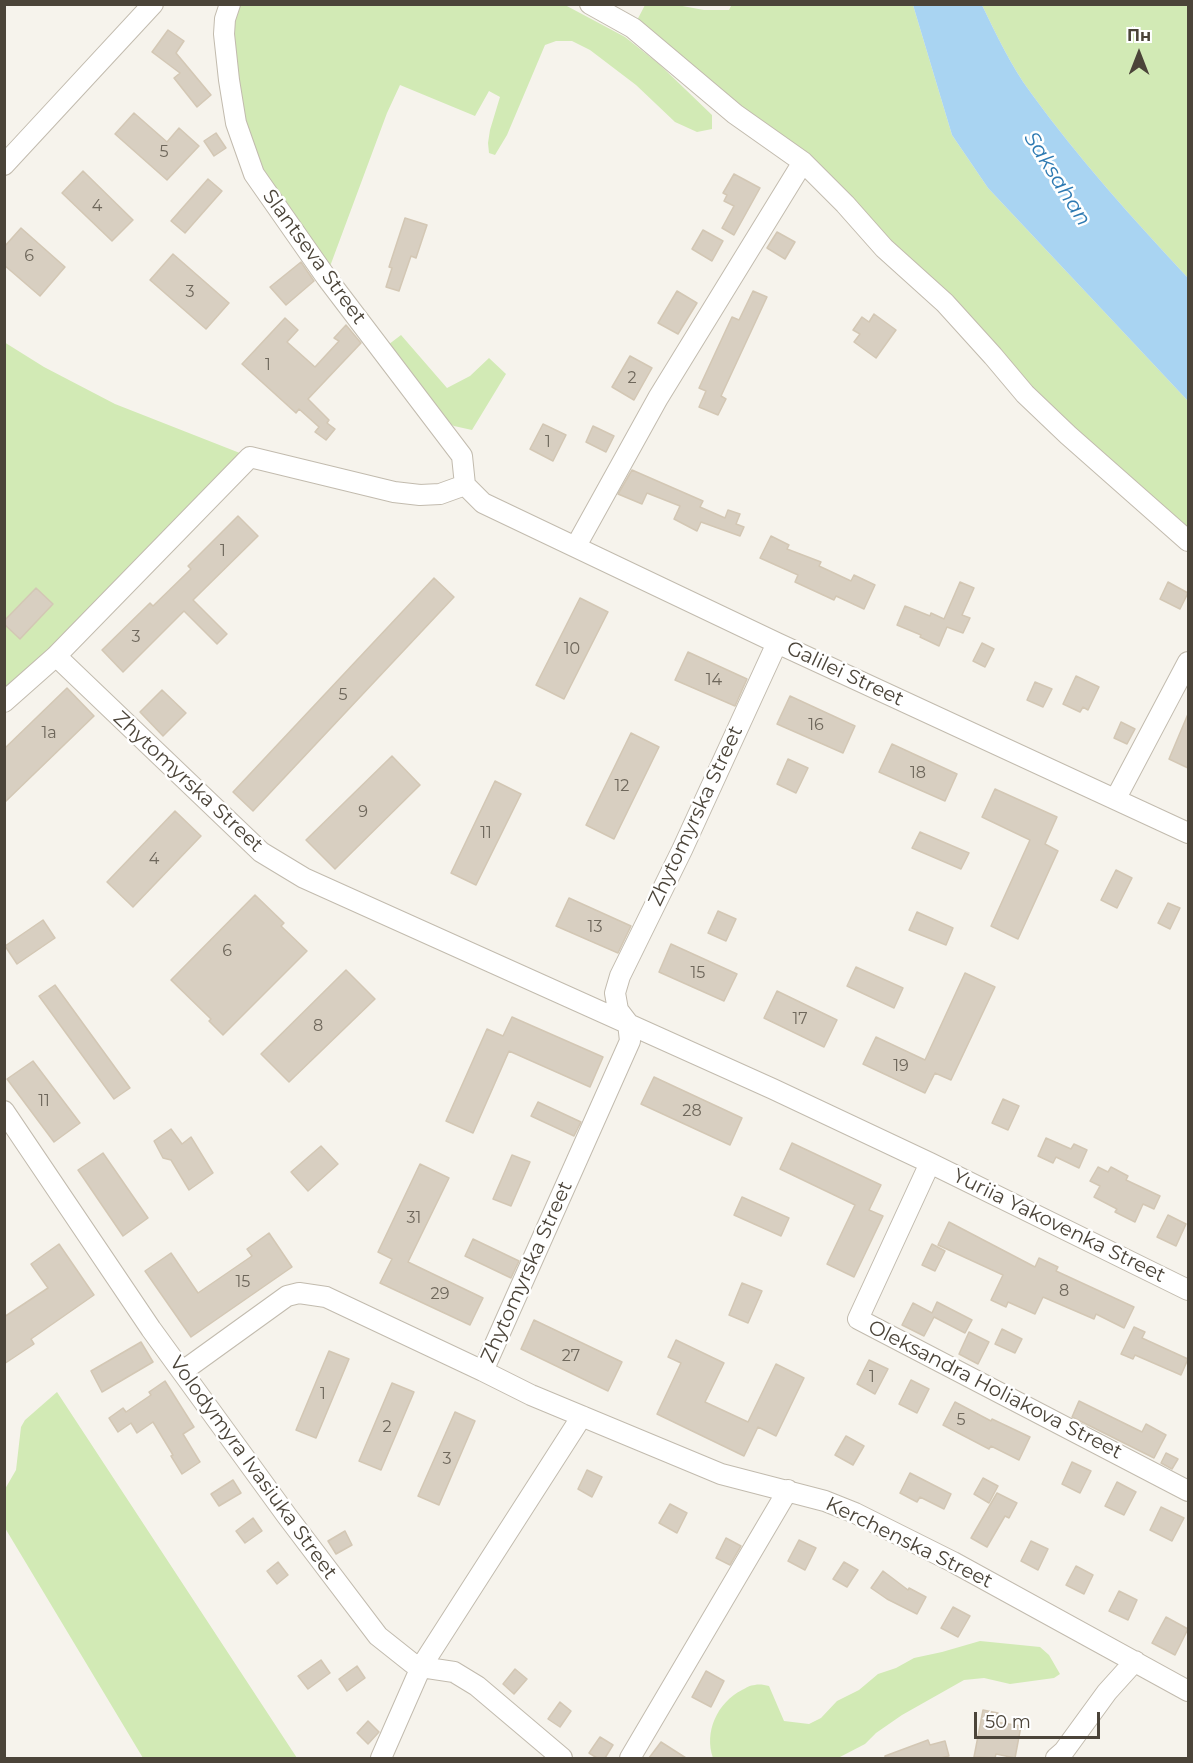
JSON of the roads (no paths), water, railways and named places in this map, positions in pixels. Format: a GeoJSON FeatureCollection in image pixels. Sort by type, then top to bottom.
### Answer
{"type":"FeatureCollection","features":[{"type":"Feature","properties":{"kind":"street"},"geometry":{"type":"LineString","coordinates":[[4,165],[153,4]]}},
{"type":"Feature","properties":{"kind":"street","name":"Slantseva Street"},"geometry":{"type":"LineString","coordinates":[[230,4],[225,19],[224,34],[229,80],[236,123],[254,174],[326,277],[462,456],[465,485]]}},
{"type":"Feature","properties":{"kind":"street"},"geometry":{"type":"LineString","coordinates":[[590,4],[633,28],[735,114],[802,162],[845,204],[884,249],[945,303],[1025,394],[1188,541]]}},
{"type":"Feature","properties":{"kind":"street"},"geometry":{"type":"LineString","coordinates":[[576,546],[658,398],[802,162]]}},
{"type":"Feature","properties":{"kind":"street"},"geometry":{"type":"LineString","coordinates":[[4,702],[57,656],[250,457],[394,492],[420,495],[440,494],[465,485]]}},
{"type":"Feature","properties":{"kind":"street","name":"Galilei Street"},"geometry":{"type":"LineString","coordinates":[[465,485],[483,503],[777,643],[1188,833]]}},
{"type":"Feature","properties":{"kind":"street","name":"Zhytomyrska Street"},"geometry":{"type":"LineString","coordinates":[[183,1371],[287,1296],[299,1293],[326,1297],[483,1371],[630,1041],[628,1023],[618,1010],[615,993],[620,976],[682,850],[777,643]]}},
{"type":"Feature","properties":{"kind":"street","name":"Zhytomyrska Street"},"geometry":{"type":"LineString","coordinates":[[57,656],[261,852],[304,878],[628,1023],[930,1163]]}},
{"type":"Feature","properties":{"kind":"street"},"geometry":{"type":"LineString","coordinates":[[1116,798],[1188,662]]}},
{"type":"Feature","properties":{"kind":"street","name":"Volodymyra Ivasiuka Street"},"geometry":{"type":"LineString","coordinates":[[4,1111],[151,1329],[287,1516],[378,1635],[412,1663],[421,1667],[454,1672],[477,1686],[561,1758]]}},
{"type":"Feature","properties":{"kind":"street","name":"Yuriia Yakovenka Street"},"geometry":{"type":"LineString","coordinates":[[930,1163],[1188,1290]]}},
{"type":"Feature","properties":{"kind":"street","name":"Oleksandra Holiakova Street"},"geometry":{"type":"LineString","coordinates":[[930,1163],[858,1319],[1188,1491]]}},
{"type":"Feature","properties":{"kind":"street","name":"Kerchenska Street"},"geometry":{"type":"LineString","coordinates":[[483,1371],[531,1395],[721,1474],[788,1490],[855,1513],[953,1562],[1188,1691]]}},
{"type":"Feature","properties":{"kind":"street"},"geometry":{"type":"LineString","coordinates":[[381,1758],[421,1667],[582,1416]]}},
{"type":"Feature","properties":{"kind":"street"},"geometry":{"type":"LineString","coordinates":[[630,1758],[788,1490]]}},
{"type":"Feature","properties":{"kind":"street"},"geometry":{"type":"LineString","coordinates":[[1056,1758],[1064,1751],[1107,1692],[1135,1661]]}},
{"type":"Feature","properties":{"kind":"water","name":"Saksahan"},"geometry":{"type":"Polygon","coordinates":[[[913,5],[982,5],[1017,72],[1049,117],[1106,188],[1188,278],[1188,401],[988,188],[952,135],[913,5]]]}}]}
